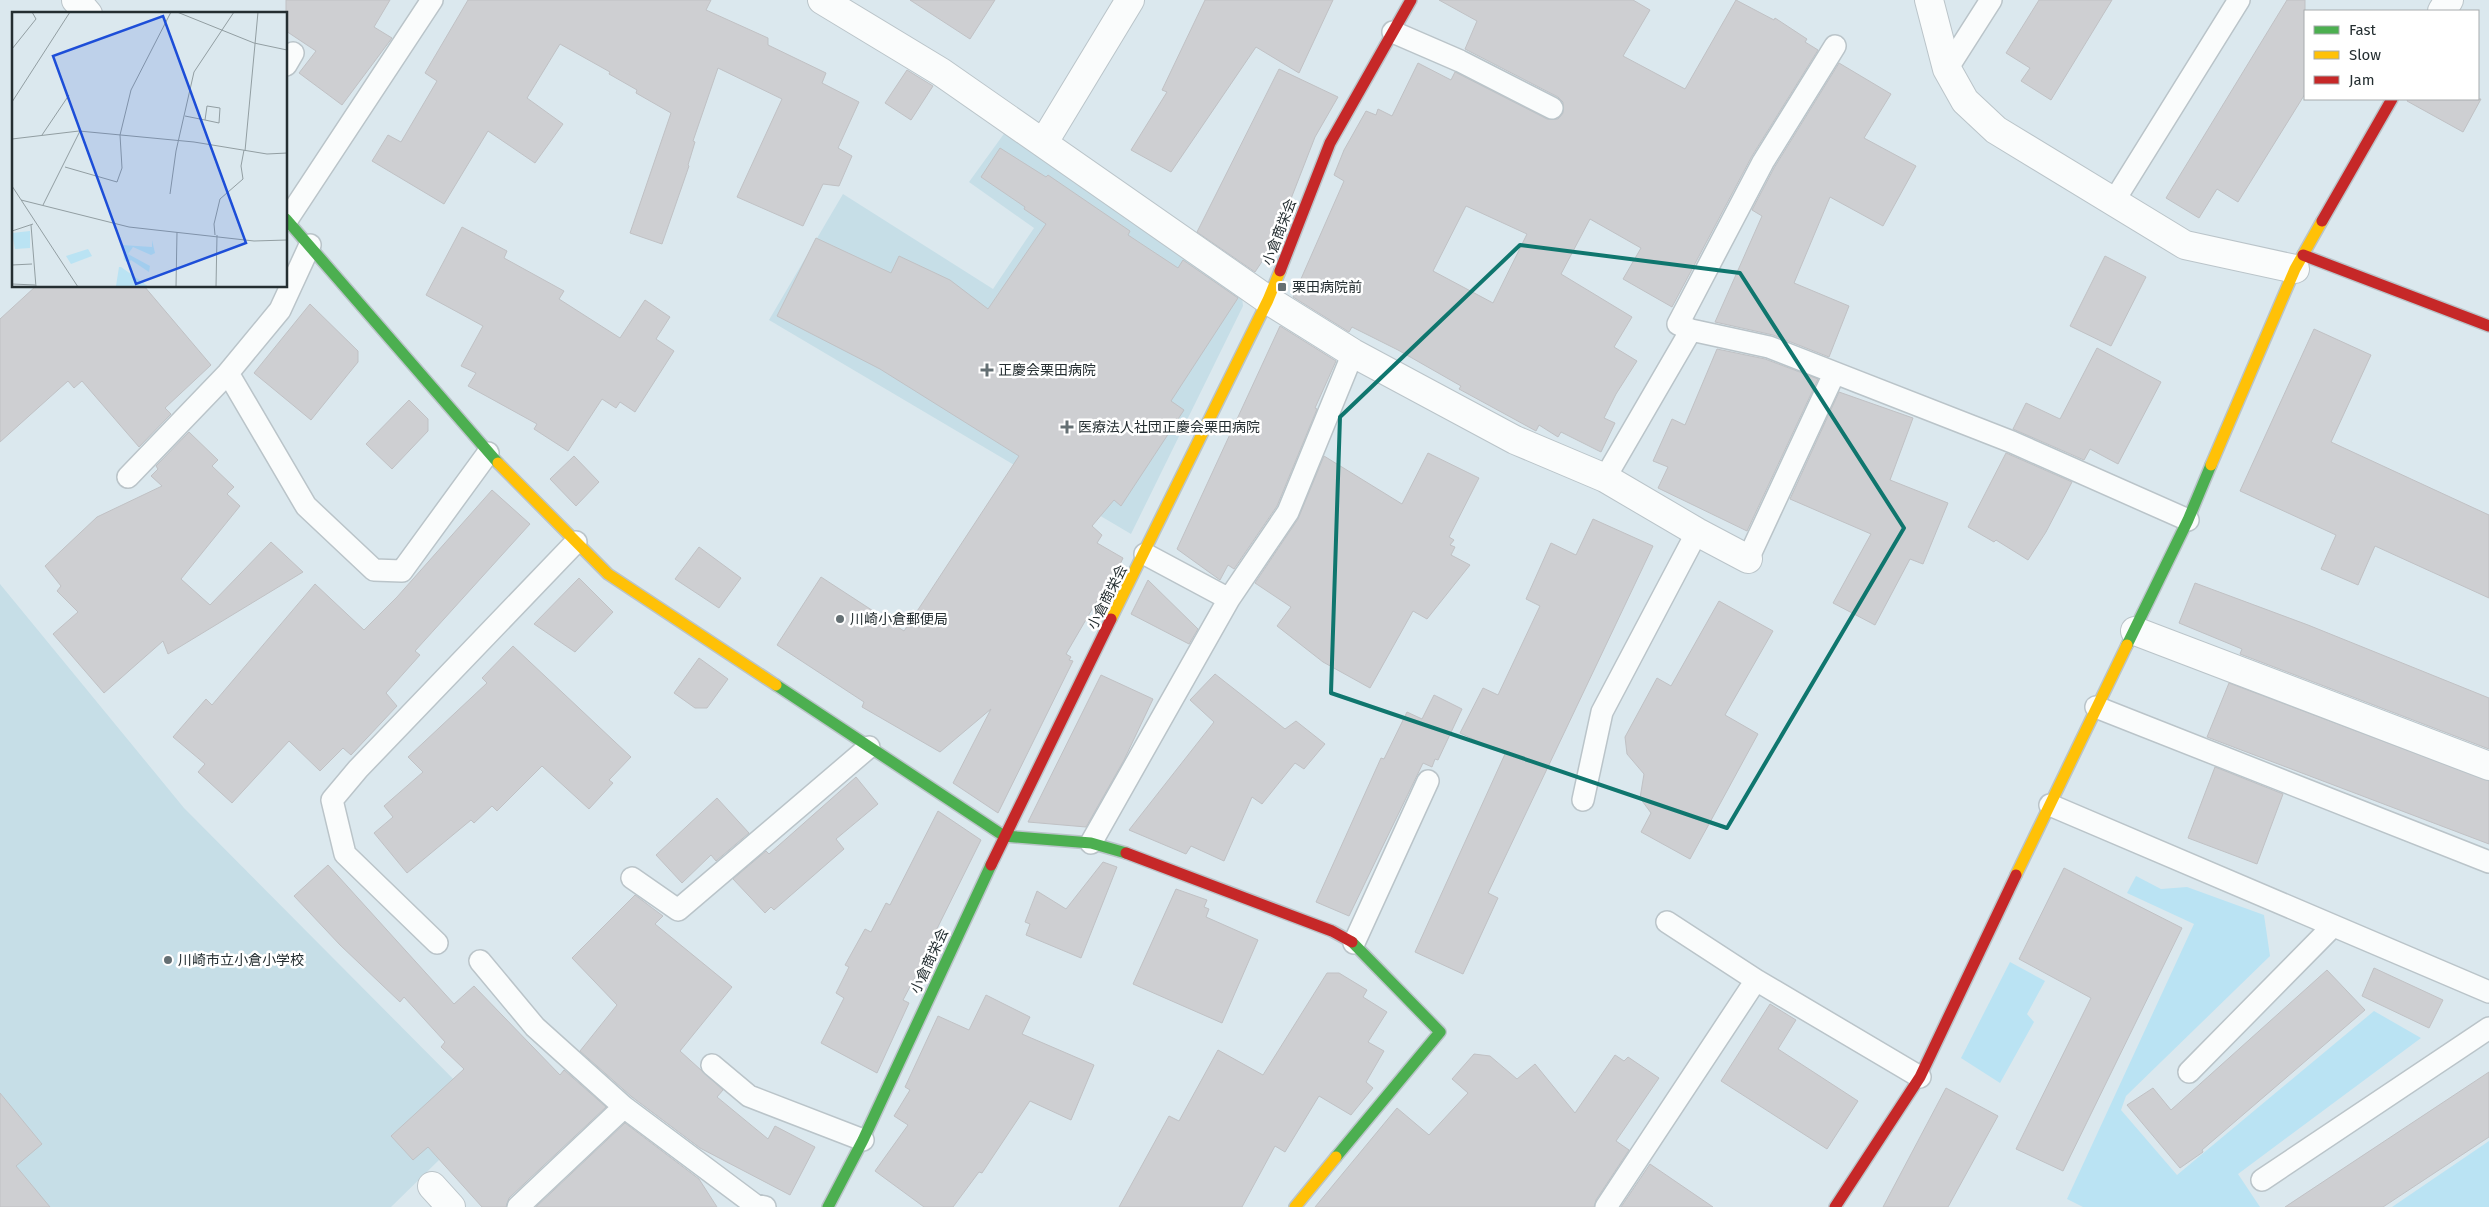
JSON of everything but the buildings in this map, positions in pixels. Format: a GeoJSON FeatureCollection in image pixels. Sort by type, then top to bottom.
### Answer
{"type":"FeatureCollection","features":[{"type":"Feature","properties":{"kind":"street"},"geometry":{"type":"LineString","coordinates":[[76,0],[86,12]]}},
{"type":"Feature","properties":{"kind":"street"},"geometry":{"type":"LineString","coordinates":[[822,0],[941,72],[1268,300],[1353,353],[1514,440],[1605,478],[1697,532],[1748,559]]}},
{"type":"Feature","properties":{"kind":"street"},"geometry":{"type":"LineString","coordinates":[[1044,142],[1130,0]]}},
{"type":"Feature","properties":{"kind":"street","name":"小倉商栄会"},"geometry":{"type":"LineString","coordinates":[[828,1207],[863,1140],[1004,836],[1145,554],[1268,300],[1330,144],[1411,0]]}},
{"type":"Feature","properties":{"kind":"street"},"geometry":{"type":"LineString","coordinates":[[1929,0],[1947,69],[1965,101],[1996,130],[2185,245],[2299,262],[2489,326]]}},
{"type":"Feature","properties":{"kind":"street"},"geometry":{"type":"LineString","coordinates":[[1835,1207],[1920,1077],[2096,707],[2188,520],[2299,262],[2391,100]]}},
{"type":"Feature","properties":{"kind":"street"},"geometry":{"type":"LineString","coordinates":[[288,220],[488,453],[608,574],[1004,836],[1091,842],[1117,850],[1332,931],[1354,943],[1440,1032],[1295,1207]]}},
{"type":"Feature","properties":{"kind":"street"},"geometry":{"type":"LineString","coordinates":[[2135,631],[2489,766]]}},
{"type":"Feature","properties":{"kind":"street"},"geometry":{"type":"LineString","coordinates":[[432,1186],[451,1207]]}},
{"type":"Feature","properties":{"kind":"lane"},"geometry":{"type":"LineString","coordinates":[[288,217],[432,0]]}},
{"type":"Feature","properties":{"kind":"lane"},"geometry":{"type":"LineString","coordinates":[[1947,69],[1990,0]]}},
{"type":"Feature","properties":{"kind":"lane"},"geometry":{"type":"LineString","coordinates":[[2114,201],[2239,0]]}},
{"type":"Feature","properties":{"kind":"lane"},"geometry":{"type":"LineString","coordinates":[[1393,32],[1460,61],[1552,108]]}},
{"type":"Feature","properties":{"kind":"lane"},"geometry":{"type":"LineString","coordinates":[[1835,46],[1762,162],[1678,324],[1691,330],[1769,347],[2012,442],[2188,520]]}},
{"type":"Feature","properties":{"kind":"lane"},"geometry":{"type":"LineString","coordinates":[[128,477],[228,373],[280,310],[310,245]]}},
{"type":"Feature","properties":{"kind":"lane"},"geometry":{"type":"LineString","coordinates":[[1605,478],[1691,330]]}},
{"type":"Feature","properties":{"kind":"lane"},"geometry":{"type":"LineString","coordinates":[[1091,842],[1229,599],[1288,512],[1353,353]]}},
{"type":"Feature","properties":{"kind":"lane"},"geometry":{"type":"LineString","coordinates":[[228,373],[306,506],[374,570],[402,571],[488,453]]}},
{"type":"Feature","properties":{"kind":"lane"},"geometry":{"type":"LineString","coordinates":[[1748,559],[1834,374]]}},
{"type":"Feature","properties":{"kind":"lane"},"geometry":{"type":"LineString","coordinates":[[1583,800],[1602,712],[1697,532]]}},
{"type":"Feature","properties":{"kind":"lane"},"geometry":{"type":"LineString","coordinates":[[437,942],[345,854],[332,800],[358,769],[576,542]]}},
{"type":"Feature","properties":{"kind":"lane"},"geometry":{"type":"LineString","coordinates":[[1145,554],[1229,599]]}},
{"type":"Feature","properties":{"kind":"lane"},"geometry":{"type":"LineString","coordinates":[[2096,707],[2489,862]]}},
{"type":"Feature","properties":{"kind":"lane"},"geometry":{"type":"LineString","coordinates":[[632,878],[678,910],[869,747]]}},
{"type":"Feature","properties":{"kind":"lane"},"geometry":{"type":"LineString","coordinates":[[1354,943],[1428,781]]}},
{"type":"Feature","properties":{"kind":"lane"},"geometry":{"type":"LineString","coordinates":[[2050,805],[2332,927],[2489,992]]}},
{"type":"Feature","properties":{"kind":"lane"},"geometry":{"type":"LineString","coordinates":[[1667,922],[1756,980],[1920,1077]]}},
{"type":"Feature","properties":{"kind":"lane"},"geometry":{"type":"LineString","coordinates":[[2189,1072],[2332,927]]}},
{"type":"Feature","properties":{"kind":"lane"},"geometry":{"type":"LineString","coordinates":[[480,962],[535,1027],[624,1107],[755,1205],[765,1207]]}},
{"type":"Feature","properties":{"kind":"lane"},"geometry":{"type":"LineString","coordinates":[[1606,1207],[1756,980]]}},
{"type":"Feature","properties":{"kind":"lane"},"geometry":{"type":"LineString","coordinates":[[2262,1180],[2489,1028]]}},
{"type":"Feature","properties":{"kind":"lane"},"geometry":{"type":"LineString","coordinates":[[712,1065],[749,1096],[863,1140]]}},
{"type":"Feature","properties":{"kind":"lane"},"geometry":{"type":"LineString","coordinates":[[518,1207],[624,1107]]}},
{"type":"Feature","properties":{"kind":"highlighted area"},"geometry":{"type":"Polygon","coordinates":[[[1520,245],[1740,273],[1904,528],[1727,828],[1331,693],[1340,417],[1520,245]]]}},
{"type":"Feature","properties":{"kind":"shaded area","name":"医療法人社団正慶会栗田病院"},"geometry":{"type":"Polygon","coordinates":[[[1006,131],[1241,288],[1243,306],[1131,534],[769,320],[843,194],[993,289],[1034,228],[969,182],[1006,131]]]}},
{"type":"Feature","properties":{"kind":"shaded area","name":"川崎市立小倉小学校"},"geometry":{"type":"Polygon","coordinates":[[[0,584],[184,808],[487,1113],[391,1207],[0,1207],[0,584]]]}},
{"type":"Feature","properties":{"kind":"shaded area"},"geometry":{"type":"Polygon","coordinates":[[[2136,876],[2161,889],[2187,887],[2264,915],[2270,956],[2126,1096],[2121,1110],[2177,1175],[2374,1011],[2421,1038],[2238,1174],[2260,1207],[2083,1207],[2067,1199],[2194,924],[2127,893],[2136,876]]]}},
{"type":"Feature","properties":{"kind":"shaded area"},"geometry":{"type":"Polygon","coordinates":[[[2010,962],[2045,981],[2027,1014],[2034,1022],[2000,1083],[1961,1058],[2010,962]]]}},
{"type":"Feature","properties":{"kind":"shaded area"},"geometry":{"type":"Polygon","coordinates":[[[2489,1141],[2489,1207],[2392,1207],[2489,1141]]]}},
{"type":"Feature","properties":{"kind":"traffic: fast"},"geometry":{"type":"LineString","coordinates":[[288,221],[498,463]]}},
{"type":"Feature","properties":{"kind":"traffic: fast"},"geometry":{"type":"LineString","coordinates":[[2127,645],[2188,520],[2211,465]]}},
{"type":"Feature","properties":{"kind":"traffic: fast"},"geometry":{"type":"LineString","coordinates":[[776,685],[1004,836],[1091,843],[1126,853]]}},
{"type":"Feature","properties":{"kind":"traffic: fast"},"geometry":{"type":"LineString","coordinates":[[828,1207],[863,1140],[991,865]]}},
{"type":"Feature","properties":{"kind":"traffic: fast"},"geometry":{"type":"LineString","coordinates":[[1336,1157],[1440,1032],[1352,942]]}},
{"type":"Feature","properties":{"kind":"traffic: slow"},"geometry":{"type":"LineString","coordinates":[[2211,465],[2295,269],[2322,221]]}},
{"type":"Feature","properties":{"kind":"traffic: slow"},"geometry":{"type":"LineString","coordinates":[[1111,619],[1268,300],[1280,271]]}},
{"type":"Feature","properties":{"kind":"traffic: slow"},"geometry":{"type":"LineString","coordinates":[[498,463],[608,574],[776,685]]}},
{"type":"Feature","properties":{"kind":"traffic: slow"},"geometry":{"type":"LineString","coordinates":[[2016,875],[2127,645]]}},
{"type":"Feature","properties":{"kind":"traffic: slow"},"geometry":{"type":"LineString","coordinates":[[1295,1207],[1336,1157]]}},
{"type":"Feature","properties":{"kind":"traffic: jam"},"geometry":{"type":"LineString","coordinates":[[1280,271],[1330,143],[1411,0]]}},
{"type":"Feature","properties":{"kind":"traffic: jam"},"geometry":{"type":"LineString","coordinates":[[2322,221],[2391,100]]}},
{"type":"Feature","properties":{"kind":"traffic: jam"},"geometry":{"type":"LineString","coordinates":[[2303,255],[2489,326]]}},
{"type":"Feature","properties":{"kind":"traffic: jam"},"geometry":{"type":"LineString","coordinates":[[991,865],[1111,619]]}},
{"type":"Feature","properties":{"kind":"traffic: jam"},"geometry":{"type":"LineString","coordinates":[[1126,853],[1332,931],[1352,942]]}},
{"type":"Feature","properties":{"kind":"traffic: jam"},"geometry":{"type":"LineString","coordinates":[[1835,1207],[1920,1077],[2016,875]]}},
{"type":"Feature","properties":{"kind":"place","name":"栗田病院前"},"geometry":{"type":"Point","coordinates":[1282,287]}},
{"type":"Feature","properties":{"kind":"place","name":"正慶会栗田病院"},"geometry":{"type":"Point","coordinates":[987,370]}},
{"type":"Feature","properties":{"kind":"place","name":"医療法人社団正慶会栗田病院"},"geometry":{"type":"Point","coordinates":[1067,427]}},
{"type":"Feature","properties":{"kind":"place","name":"川崎小倉郵便局"},"geometry":{"type":"Point","coordinates":[840,619]}},
{"type":"Feature","properties":{"kind":"place","name":"川崎市立小倉小学校"},"geometry":{"type":"Point","coordinates":[168,960]}}]}
